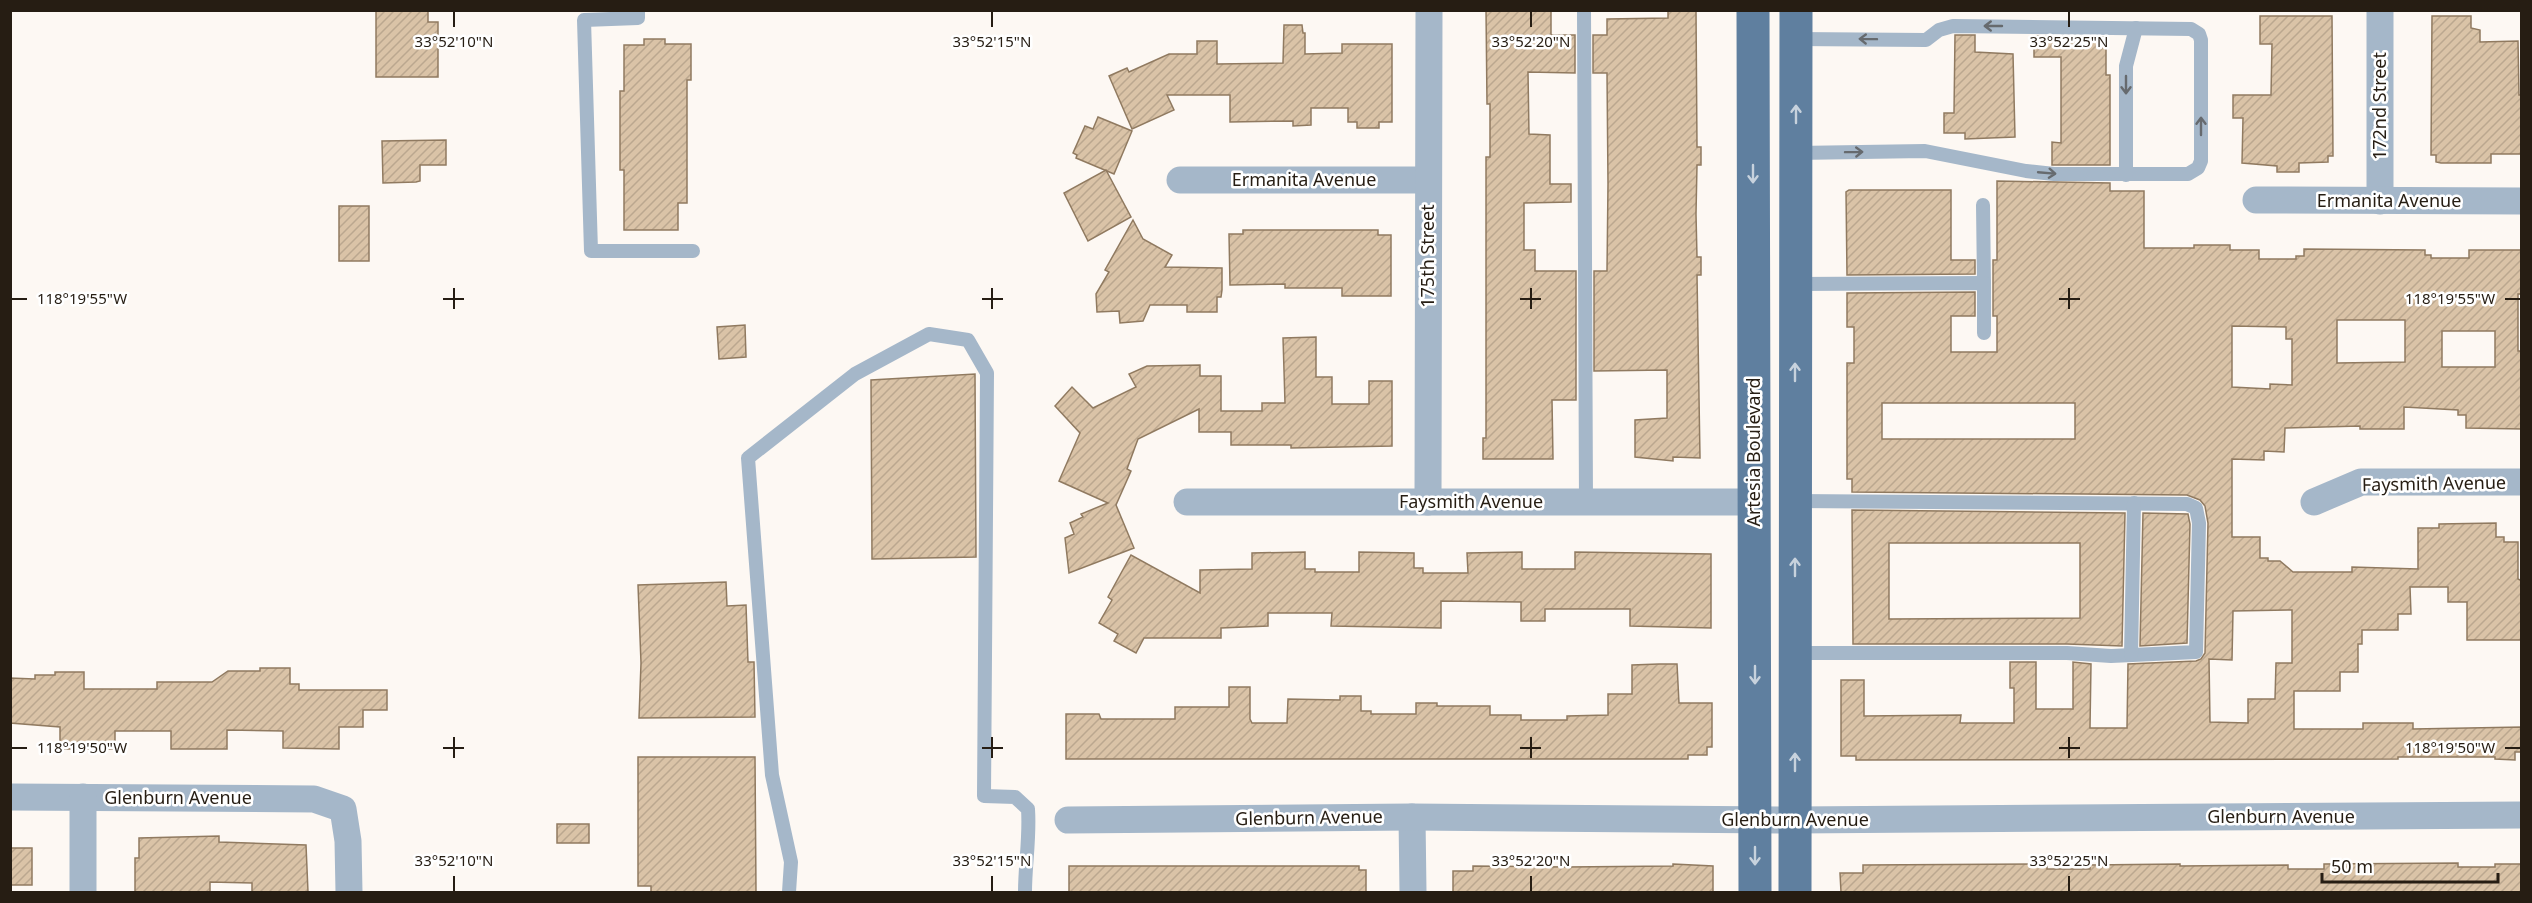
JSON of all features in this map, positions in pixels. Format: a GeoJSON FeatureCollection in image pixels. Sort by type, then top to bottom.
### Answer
{"type":"FeatureCollection","features":[{"type":"Feature","properties":{"kind":"main road","name":"Artesia Boulevard"},"geometry":{"type":"LineString","coordinates":[[1753,10],[1755,892]]}},
{"type":"Feature","properties":{"kind":"main road"},"geometry":{"type":"LineString","coordinates":[[1795,892],[1796,25]]}},
{"type":"Feature","properties":{"kind":"street","name":"175th Street"},"geometry":{"type":"LineString","coordinates":[[1428,502],[1429,10]]}},
{"type":"Feature","properties":{"kind":"street","name":"172nd Street"},"geometry":{"type":"LineString","coordinates":[[2380,10],[2380,201]]}},
{"type":"Feature","properties":{"kind":"street","name":"Ermanita Avenue"},"geometry":{"type":"LineString","coordinates":[[1180,180],[1428,180]]}},
{"type":"Feature","properties":{"kind":"street","name":"Ermanita Avenue"},"geometry":{"type":"LineString","coordinates":[[2256,200],[2522,201]]}},
{"type":"Feature","properties":{"kind":"street","name":"Faysmith Avenue"},"geometry":{"type":"LineString","coordinates":[[2314,502],[2361,482],[2522,482]]}},
{"type":"Feature","properties":{"kind":"street","name":"Faysmith Avenue"},"geometry":{"type":"LineString","coordinates":[[1187,502],[1754,502]]}},
{"type":"Feature","properties":{"kind":"street","name":"Glenburn Avenue"},"geometry":{"type":"LineString","coordinates":[[10,797],[314,799],[343,809],[348,841],[349,892]]}},
{"type":"Feature","properties":{"kind":"street"},"geometry":{"type":"LineString","coordinates":[[83,798],[83,892]]}},
{"type":"Feature","properties":{"kind":"street","name":"Glenburn Avenue"},"geometry":{"type":"LineString","coordinates":[[1068,820],[1412,817],[1795,820],[2522,815]]}},
{"type":"Feature","properties":{"kind":"street"},"geometry":{"type":"LineString","coordinates":[[1412,817],[1413,892]]}},
{"type":"Feature","properties":{"kind":"lane"},"geometry":{"type":"LineString","coordinates":[[638,10],[638,18],[584,20],[591,251],[693,251]]}},
{"type":"Feature","properties":{"kind":"lane"},"geometry":{"type":"LineString","coordinates":[[1584,10],[1586,502]]}},
{"type":"Feature","properties":{"kind":"lane"},"geometry":{"type":"LineString","coordinates":[[1796,25],[1926,40],[1939,30],[1953,26],[2190,28],[2199,34],[2201,40],[2201,161],[2198,168],[2188,174],[2054,174],[2026,171],[1925,151],[1796,153]]}},
{"type":"Feature","properties":{"kind":"lane"},"geometry":{"type":"LineString","coordinates":[[2126,175],[2126,66],[2136,28]]}},
{"type":"Feature","properties":{"kind":"lane"},"geometry":{"type":"LineString","coordinates":[[1983,205],[1984,333]]}},
{"type":"Feature","properties":{"kind":"lane"},"geometry":{"type":"LineString","coordinates":[[1796,284],[1984,283]]}},
{"type":"Feature","properties":{"kind":"lane"},"geometry":{"type":"LineString","coordinates":[[789,892],[791,862],[772,775],[748,458],[855,374],[929,334],[968,340],[987,373],[984,796],[1015,796],[1028,809],[1030,834],[1025,869],[1025,892]]}},
{"type":"Feature","properties":{"kind":"lane"},"geometry":{"type":"LineString","coordinates":[[1795,501],[2187,504],[2196,508],[2199,523],[2198,645],[2196,652],[2131,655],[1795,653]]}},
{"type":"Feature","properties":{"kind":"lane"},"geometry":{"type":"LineString","coordinates":[[2131,655],[2134,503]]}},
{"type":"Feature","properties":{"kind":"building"},"geometry":{"type":"Polygon","coordinates":[[[376,10],[428,10],[428,22],[438,22],[438,77],[376,77],[376,10]]]}},
{"type":"Feature","properties":{"kind":"building"},"geometry":{"type":"Polygon","coordinates":[[[1486,10],[1551,10],[1551,35],[1575,35],[1575,73],[1528,72],[1529,134],[1550,135],[1550,184],[1571,184],[1571,202],[1524,203],[1524,250],[1535,250],[1535,271],[1576,271],[1576,400],[1552,400],[1553,459],[1483,459],[1483,438],[1486,438],[1486,157],[1490,157],[1486,10]]]}},
{"type":"Feature","properties":{"kind":"building"},"geometry":{"type":"Polygon","coordinates":[[[1668,10],[1696,10],[1697,147],[1701,147],[1701,165],[1697,165],[1696,214],[1697,257],[1701,257],[1701,275],[1697,275],[1700,458],[1673,457],[1673,461],[1635,457],[1635,420],[1667,418],[1667,370],[1594,371],[1594,271],[1607,271],[1608,184],[1607,73],[1593,73],[1593,35],[1607,35],[1607,19],[1668,18],[1668,10]]]}},
{"type":"Feature","properties":{"kind":"building"},"geometry":{"type":"Polygon","coordinates":[[[2260,16],[2332,16],[2333,156],[2328,156],[2328,162],[2299,163],[2299,172],[2277,172],[2277,166],[2242,163],[2243,118],[2233,118],[2233,95],[2271,95],[2272,44],[2260,44],[2260,16]]]}},
{"type":"Feature","properties":{"kind":"building"},"geometry":{"type":"Polygon","coordinates":[[[2432,16],[2471,16],[2471,28],[2480,30],[2480,42],[2518,41],[2519,95],[2522,95],[2521,154],[2491,154],[2491,163],[2441,163],[2436,162],[2436,155],[2431,155],[2432,16]]]}},
{"type":"Feature","properties":{"kind":"building"},"geometry":{"type":"Polygon","coordinates":[[[1284,25],[1302,25],[1303,33],[1305,33],[1305,54],[1342,53],[1342,44],[1392,44],[1392,122],[1379,122],[1379,128],[1357,128],[1357,122],[1348,122],[1348,108],[1311,108],[1311,125],[1293,126],[1293,121],[1230,122],[1230,95],[1167,95],[1174,110],[1132,129],[1109,76],[1127,68],[1129,72],[1169,54],[1197,54],[1197,41],[1217,41],[1217,64],[1283,63],[1284,25]]]}},
{"type":"Feature","properties":{"kind":"building"},"geometry":{"type":"Polygon","coordinates":[[[1955,35],[1975,35],[1975,52],[2013,54],[2015,137],[1965,139],[1965,133],[1944,133],[1944,113],[1954,113],[1955,35]]]}},
{"type":"Feature","properties":{"kind":"building"},"geometry":{"type":"Polygon","coordinates":[[[2034,36],[2106,37],[2106,75],[2110,75],[2110,165],[2052,165],[2052,142],[2061,143],[2061,57],[2034,57],[2034,36]]]}},
{"type":"Feature","properties":{"kind":"building"},"geometry":{"type":"Polygon","coordinates":[[[644,39],[665,39],[665,44],[691,44],[691,80],[687,80],[687,203],[678,203],[678,230],[624,230],[624,170],[620,170],[620,91],[624,91],[624,45],[644,45],[644,39]]]}},
{"type":"Feature","properties":{"kind":"building"},"geometry":{"type":"Polygon","coordinates":[[[1098,117],[1132,131],[1114,174],[1076,158],[1077,155],[1073,153],[1085,126],[1093,129],[1098,117]]]}},
{"type":"Feature","properties":{"kind":"building"},"geometry":{"type":"Polygon","coordinates":[[[446,140],[446,165],[420,165],[420,181],[383,183],[382,141],[446,140]]]}},
{"type":"Feature","properties":{"kind":"building"},"geometry":{"type":"Polygon","coordinates":[[[1106,170],[1131,217],[1088,241],[1064,193],[1106,170]]]}},
{"type":"Feature","properties":{"kind":"building"},"geometry":{"type":"Polygon","coordinates":[[[1997,181],[2110,183],[2110,191],[2144,191],[2144,248],[2230,245],[2230,250],[2259,250],[2259,259],[2296,259],[2296,256],[2304,256],[2304,249],[2425,250],[2425,255],[2431,255],[2431,258],[2469,258],[2469,250],[2522,250],[2522,294],[2518,294],[2518,351],[2522,351],[2522,429],[2466,428],[2466,415],[2458,415],[2458,410],[2404,407],[2404,429],[2360,429],[2360,426],[2285,428],[2284,452],[2264,451],[2264,460],[2232,459],[2232,537],[2260,537],[2260,558],[2280,561],[2293,572],[2352,572],[2352,567],[2418,569],[2418,528],[2439,528],[2439,524],[2496,523],[2496,537],[2504,537],[2504,542],[2518,542],[2518,579],[2522,581],[2522,640],[2467,640],[2467,602],[2448,602],[2448,587],[2410,587],[2411,614],[2398,614],[2398,630],[2362,630],[2362,644],[2358,644],[2358,672],[2340,672],[2340,691],[2294,691],[2294,729],[2363,729],[2363,723],[2413,723],[2413,729],[2522,727],[2522,752],[2515,752],[2515,760],[2495,759],[2495,757],[2398,757],[2398,759],[1856,760],[1856,756],[1841,756],[1841,680],[1864,680],[1864,716],[1961,715],[1960,723],[2014,723],[2014,688],[2010,688],[2010,662],[2036,662],[2036,709],[2073,709],[2073,662],[2091,664],[2090,728],[2127,728],[2128,664],[2196,661],[2201,659],[2205,653],[2208,523],[2205,506],[2200,500],[2187,495],[1852,492],[1852,479],[1847,479],[1847,363],[1854,363],[1854,327],[1847,327],[1847,293],[1975,292],[1975,316],[1951,316],[1951,352],[1997,352],[1997,316],[1993,316],[1993,260],[1997,260],[1997,181]],[[2337,320],[2337,363],[2405,362],[2405,320],[2337,320]],[[2232,326],[2232,387],[2270,389],[2270,384],[2292,385],[2292,339],[2286,339],[2286,327],[2232,326]],[[2442,331],[2442,367],[2495,367],[2495,331],[2442,331]],[[1882,403],[1882,439],[2075,439],[2075,403],[1882,403]],[[2292,610],[2233,611],[2232,660],[2209,659],[2210,722],[2248,723],[2248,699],[2275,699],[2276,663],[2292,663],[2292,610]]]}},
{"type":"Feature","properties":{"kind":"building"},"geometry":{"type":"Polygon","coordinates":[[[1849,190],[1951,190],[1951,260],[1975,260],[1975,274],[1847,275],[1846,192],[1849,190]]]}},
{"type":"Feature","properties":{"kind":"building"},"geometry":{"type":"Polygon","coordinates":[[[339,206],[369,206],[369,261],[339,261],[339,206]]]}},
{"type":"Feature","properties":{"kind":"building"},"geometry":{"type":"Polygon","coordinates":[[[1133,220],[1143,239],[1172,255],[1165,267],[1222,268],[1222,290],[1221,297],[1217,297],[1217,312],[1187,312],[1187,305],[1150,305],[1143,321],[1120,323],[1119,311],[1097,312],[1096,294],[1109,272],[1105,270],[1133,220]]]}},
{"type":"Feature","properties":{"kind":"building"},"geometry":{"type":"Polygon","coordinates":[[[1243,230],[1378,230],[1378,235],[1391,235],[1391,296],[1342,296],[1342,288],[1285,288],[1285,284],[1230,285],[1229,234],[1243,234],[1243,230]]]}},
{"type":"Feature","properties":{"kind":"building"},"geometry":{"type":"Polygon","coordinates":[[[745,325],[746,357],[719,359],[717,327],[745,325]]]}},
{"type":"Feature","properties":{"kind":"building"},"geometry":{"type":"Polygon","coordinates":[[[1316,337],[1316,377],[1332,377],[1332,404],[1369,404],[1369,381],[1392,381],[1392,446],[1291,448],[1291,445],[1231,445],[1231,432],[1199,432],[1199,409],[1138,439],[1127,469],[1131,471],[1116,505],[1134,548],[1069,573],[1065,538],[1074,534],[1070,523],[1083,517],[1081,514],[1108,503],[1059,481],[1080,433],[1055,406],[1072,387],[1093,408],[1136,387],[1129,374],[1147,366],[1200,365],[1200,376],[1221,376],[1221,411],[1262,411],[1262,403],[1285,403],[1283,338],[1316,337]]]}},
{"type":"Feature","properties":{"kind":"building"},"geometry":{"type":"Polygon","coordinates":[[[975,374],[976,557],[872,559],[871,380],[975,374]]]}},
{"type":"Feature","properties":{"kind":"building"},"geometry":{"type":"Polygon","coordinates":[[[1852,510],[2125,513],[2122,646],[1853,644],[1852,510]],[[1889,543],[1889,619],[2080,618],[2080,543],[1889,543]]]}},
{"type":"Feature","properties":{"kind":"building"},"geometry":{"type":"Polygon","coordinates":[[[2143,513],[2188,514],[2190,524],[2187,643],[2140,646],[2143,513]]]}},
{"type":"Feature","properties":{"kind":"building"},"geometry":{"type":"Polygon","coordinates":[[[1305,552],[1305,569],[1315,569],[1315,572],[1359,572],[1359,552],[1414,553],[1414,568],[1423,568],[1423,573],[1468,573],[1467,553],[1522,552],[1522,569],[1575,569],[1575,552],[1711,554],[1711,628],[1630,626],[1630,609],[1545,609],[1545,621],[1521,621],[1521,602],[1441,601],[1441,628],[1331,626],[1332,613],[1268,613],[1268,626],[1221,628],[1221,638],[1144,638],[1136,653],[1114,641],[1118,634],[1099,623],[1112,600],[1108,597],[1131,555],[1200,593],[1200,570],[1252,569],[1252,553],[1305,552]]]}},
{"type":"Feature","properties":{"kind":"building"},"geometry":{"type":"Polygon","coordinates":[[[726,582],[727,606],[746,605],[748,662],[754,662],[755,717],[639,718],[641,663],[638,585],[726,582]]]}},
{"type":"Feature","properties":{"kind":"building"},"geometry":{"type":"Polygon","coordinates":[[[1677,664],[1679,703],[1712,703],[1712,747],[1707,747],[1707,755],[1688,755],[1688,759],[1066,759],[1066,714],[1099,714],[1101,719],[1175,719],[1175,707],[1229,707],[1229,687],[1250,687],[1252,723],[1287,723],[1288,699],[1340,700],[1340,696],[1361,696],[1361,711],[1371,711],[1371,714],[1416,714],[1416,703],[1437,703],[1437,706],[1490,706],[1490,715],[1521,715],[1521,720],[1567,720],[1567,716],[1608,715],[1608,694],[1632,694],[1632,665],[1677,664]]]}},
{"type":"Feature","properties":{"kind":"building"},"geometry":{"type":"Polygon","coordinates":[[[260,668],[290,668],[290,684],[299,684],[299,690],[387,690],[387,710],[363,710],[363,727],[339,727],[339,749],[283,748],[283,731],[227,730],[227,749],[171,749],[171,731],[115,731],[115,749],[60,749],[60,727],[10,723],[10,678],[35,679],[35,675],[55,675],[55,672],[84,672],[84,689],[157,689],[157,682],[212,682],[228,671],[260,671],[260,668]]]}},
{"type":"Feature","properties":{"kind":"building"},"geometry":{"type":"Polygon","coordinates":[[[638,757],[755,757],[756,892],[651,892],[651,886],[638,886],[638,757]]]}},
{"type":"Feature","properties":{"kind":"building"},"geometry":{"type":"Polygon","coordinates":[[[557,824],[589,824],[589,843],[557,843],[557,824]]]}},
{"type":"Feature","properties":{"kind":"building"},"geometry":{"type":"Polygon","coordinates":[[[219,836],[219,842],[306,845],[308,892],[252,892],[252,883],[210,882],[210,892],[135,892],[135,858],[139,858],[139,838],[219,836]]]}},
{"type":"Feature","properties":{"kind":"building"},"geometry":{"type":"Polygon","coordinates":[[[10,848],[32,848],[32,885],[10,885],[10,848]]]}},
{"type":"Feature","properties":{"kind":"building"},"geometry":{"type":"Polygon","coordinates":[[[2458,863],[2458,867],[2522,864],[2522,892],[1841,892],[1840,873],[1863,873],[1863,865],[2047,864],[2047,869],[2090,869],[2090,865],[2180,864],[2180,866],[2288,865],[2288,869],[2324,869],[2324,864],[2458,863]]]}},
{"type":"Feature","properties":{"kind":"building"},"geometry":{"type":"Polygon","coordinates":[[[1673,864],[1713,866],[1713,892],[1453,892],[1453,871],[1473,871],[1473,866],[1673,866],[1673,864]]]}},
{"type":"Feature","properties":{"kind":"building"},"geometry":{"type":"Polygon","coordinates":[[[1069,866],[1359,866],[1359,870],[1366,870],[1366,892],[1069,892],[1069,866]]]}}]}
